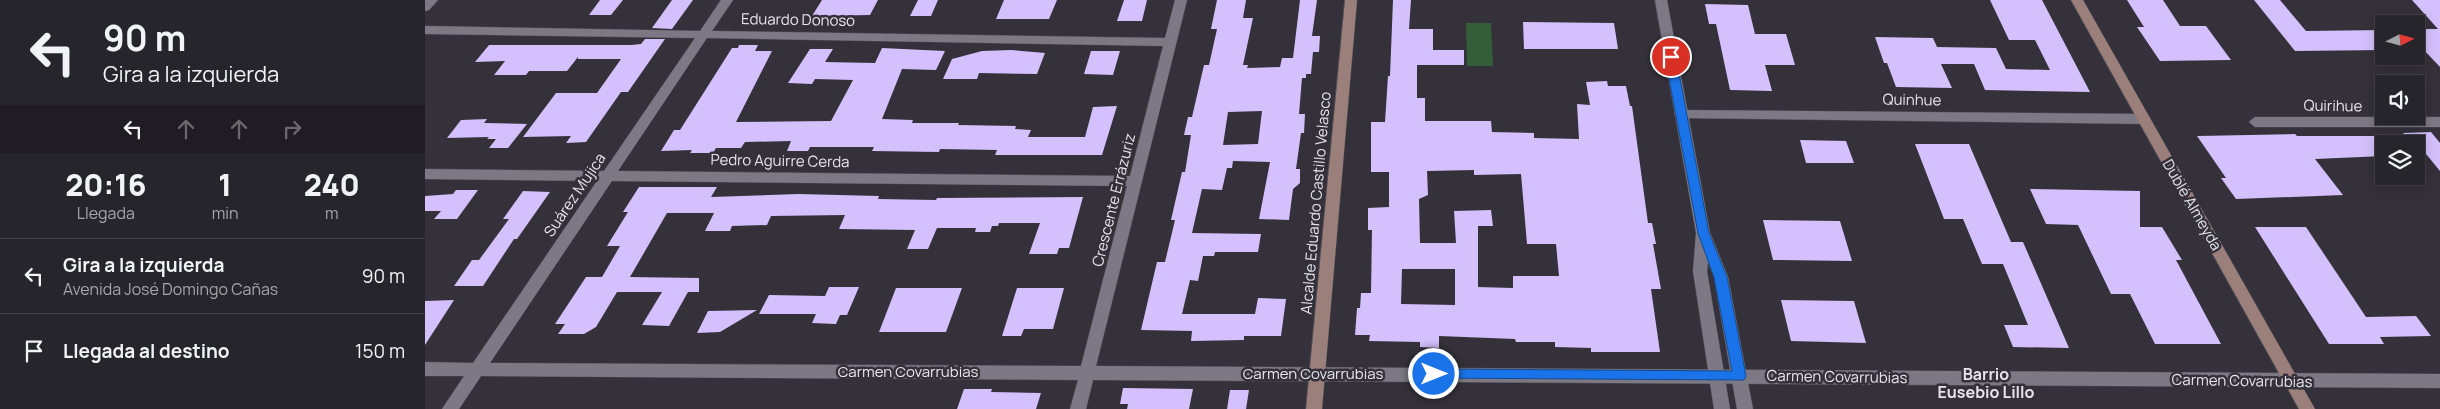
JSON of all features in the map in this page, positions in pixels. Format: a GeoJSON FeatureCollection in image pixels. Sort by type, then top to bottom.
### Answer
{"type":"FeatureCollection","features":[{"type":"Feature","properties":{"kind":"main road","name":"Alcalde Eduardo Castillo Velasco"},"geometry":{"type":"LineString","coordinates":[[1315,409],[1351,0]]}},
{"type":"Feature","properties":{"kind":"main road","name":"Dublé Almeyda"},"geometry":{"type":"LineString","coordinates":[[2077,0],[2307,409]]}},
{"type":"Feature","properties":{"kind":"street"},"geometry":{"type":"LineString","coordinates":[[425,7],[432,0]]}},
{"type":"Feature","properties":{"kind":"street","name":"Suárez Mujica"},"geometry":{"type":"LineString","coordinates":[[449,409],[727,0]]}},
{"type":"Feature","properties":{"kind":"street","name":"Crescente Errázuriz"},"geometry":{"type":"LineString","coordinates":[[1078,409],[1181,0]]}},
{"type":"Feature","properties":{"kind":"street"},"geometry":{"type":"LineString","coordinates":[[1661,0],[1680,114],[1703,233],[1721,277],[1745,409]]}},
{"type":"Feature","properties":{"kind":"street","name":"Eduardo Donoso"},"geometry":{"type":"LineString","coordinates":[[425,30],[1171,42]]}},
{"type":"Feature","properties":{"kind":"street","name":"Quinhue"},"geometry":{"type":"LineString","coordinates":[[1680,114],[2144,120]]}},
{"type":"Feature","properties":{"kind":"street","name":"Quirihue"},"geometry":{"type":"LineString","coordinates":[[2255,122],[2440,122]]}},
{"type":"Feature","properties":{"kind":"street","name":"Pedro Aguirre Cerda"},"geometry":{"type":"LineString","coordinates":[[425,174],[1135,181]]}},
{"type":"Feature","properties":{"kind":"street"},"geometry":{"type":"LineString","coordinates":[[1703,233],[1700,271],[1722,409]]}},
{"type":"Feature","properties":{"kind":"street","name":"Carmen Covarrubias"},"geometry":{"type":"LineString","coordinates":[[425,369],[2440,381]]}},
{"type":"Feature","properties":{"kind":"green space"},"geometry":{"type":"Polygon","coordinates":[[[1466,23],[1491,23],[1493,66],[1467,66],[1466,23]]]}},
{"type":"Feature","properties":{"kind":"building"},"geometry":{"type":"Polygon","coordinates":[[[600,0],[623,0],[611,15],[589,15],[600,0]]]}},
{"type":"Feature","properties":{"kind":"building"},"geometry":{"type":"Polygon","coordinates":[[[672,0],[693,0],[672,29],[652,28],[672,0]]]}},
{"type":"Feature","properties":{"kind":"building"},"geometry":{"type":"Polygon","coordinates":[[[822,0],[878,0],[870,15],[812,16],[822,0]]]}},
{"type":"Feature","properties":{"kind":"building"},"geometry":{"type":"Polygon","coordinates":[[[918,0],[938,0],[931,16],[910,16],[918,0]]]}},
{"type":"Feature","properties":{"kind":"building"},"geometry":{"type":"Polygon","coordinates":[[[1004,0],[1057,0],[1049,19],[996,19],[1004,0]]]}},
{"type":"Feature","properties":{"kind":"building"},"geometry":{"type":"Polygon","coordinates":[[[1124,0],[1147,0],[1142,21],[1117,21],[1124,0]]]}},
{"type":"Feature","properties":{"kind":"building"},"geometry":{"type":"Polygon","coordinates":[[[1217,0],[1246,0],[1243,18],[1253,18],[1243,65],[1248,65],[1247,68],[1280,67],[1282,58],[1293,58],[1300,0],[1317,0],[1312,36],[1320,36],[1319,52],[1313,52],[1311,74],[1306,74],[1306,78],[1302,78],[1299,114],[1305,114],[1304,133],[1301,133],[1296,169],[1300,169],[1300,183],[1293,189],[1289,220],[1259,219],[1270,162],[1233,161],[1232,168],[1227,168],[1222,190],[1202,189],[1192,233],[1261,234],[1258,252],[1215,252],[1214,256],[1203,256],[1198,281],[1190,280],[1182,314],[1255,314],[1258,298],[1286,299],[1281,336],[1244,336],[1244,340],[1191,341],[1192,331],[1141,330],[1157,262],[1165,262],[1175,220],[1171,220],[1182,172],[1185,172],[1191,135],[1184,135],[1188,117],[1192,117],[1204,65],[1209,65],[1217,29],[1211,29],[1217,0]],[[1262,111],[1228,112],[1223,145],[1258,144],[1262,111]]]}},
{"type":"Feature","properties":{"kind":"building"},"geometry":{"type":"Polygon","coordinates":[[[1393,0],[1411,0],[1409,29],[1433,29],[1433,50],[1464,50],[1464,65],[1417,65],[1417,98],[1425,98],[1425,121],[1491,121],[1492,132],[1534,133],[1534,138],[1579,139],[1577,104],[1590,105],[1586,82],[1607,81],[1608,86],[1626,86],[1630,106],[1632,106],[1648,223],[1652,223],[1656,244],[1653,244],[1661,289],[1651,289],[1660,352],[1591,352],[1591,348],[1555,347],[1555,342],[1516,342],[1515,339],[1439,336],[1439,348],[1420,347],[1420,342],[1369,341],[1370,335],[1355,335],[1357,308],[1360,308],[1361,293],[1371,293],[1372,230],[1368,230],[1368,208],[1389,207],[1389,172],[1371,172],[1371,122],[1385,122],[1388,76],[1390,76],[1393,0]],[[1474,170],[1427,171],[1428,195],[1419,199],[1420,243],[1456,243],[1454,211],[1491,210],[1493,226],[1478,226],[1478,287],[1513,288],[1513,276],[1559,276],[1556,244],[1527,244],[1521,174],[1474,175],[1474,170]],[[1402,269],[1401,304],[1455,305],[1455,269],[1402,269]]]}},
{"type":"Feature","properties":{"kind":"building"},"geometry":{"type":"Polygon","coordinates":[[[1990,0],[2042,0],[2090,92],[1985,90],[1974,64],[1941,64],[1952,88],[1896,87],[1887,63],[1884,63],[1875,37],[1933,38],[1937,47],[1996,48],[2006,69],[2050,70],[2035,40],[2009,40],[1990,0]]]}},
{"type":"Feature","properties":{"kind":"building"},"geometry":{"type":"Polygon","coordinates":[[[2127,0],[2163,0],[2180,26],[2206,26],[2231,60],[2160,61],[2137,27],[2144,27],[2127,0]]]}},
{"type":"Feature","properties":{"kind":"building"},"geometry":{"type":"Polygon","coordinates":[[[2254,0],[2280,0],[2306,31],[2375,30],[2375,50],[2295,51],[2254,0]]]}},
{"type":"Feature","properties":{"kind":"building"},"geometry":{"type":"Polygon","coordinates":[[[2412,0],[2440,0],[2440,67],[2425,51],[2425,29],[2438,29],[2412,0]]]}},
{"type":"Feature","properties":{"kind":"building"},"geometry":{"type":"Polygon","coordinates":[[[1705,4],[1748,5],[1755,34],[1786,34],[1795,65],[1765,65],[1772,91],[1730,90],[1716,24],[1709,24],[1705,4]]]}},
{"type":"Feature","properties":{"kind":"building"},"geometry":{"type":"Polygon","coordinates":[[[1523,22],[1614,23],[1618,49],[1524,49],[1523,22]]]}},
{"type":"Feature","properties":{"kind":"building"},"geometry":{"type":"Polygon","coordinates":[[[645,39],[665,39],[628,92],[621,92],[586,142],[566,143],[571,136],[523,137],[556,93],[597,93],[621,59],[578,59],[578,57],[567,71],[529,71],[526,75],[494,75],[505,61],[475,62],[489,45],[631,45],[641,44],[645,39]]]}},
{"type":"Feature","properties":{"kind":"building"},"geometry":{"type":"Polygon","coordinates":[[[739,45],[758,45],[755,51],[772,51],[736,122],[831,121],[853,80],[815,79],[812,84],[788,83],[810,49],[833,49],[825,62],[875,63],[882,48],[945,51],[936,70],[902,69],[882,119],[913,120],[912,123],[1016,126],[1015,129],[1031,130],[1028,137],[1085,137],[1093,107],[1117,106],[1102,155],[995,155],[997,150],[940,149],[939,152],[872,151],[874,147],[810,147],[808,151],[787,151],[791,141],[745,142],[741,148],[716,148],[713,153],[690,153],[692,150],[661,151],[674,130],[680,130],[732,48],[738,48],[739,45]]]}},
{"type":"Feature","properties":{"kind":"building"},"geometry":{"type":"Polygon","coordinates":[[[1011,50],[1045,53],[1037,74],[979,73],[977,79],[943,79],[952,59],[982,51],[1011,50]]]}},
{"type":"Feature","properties":{"kind":"building"},"geometry":{"type":"Polygon","coordinates":[[[1091,51],[1120,51],[1113,75],[1084,74],[1091,51]]]}},
{"type":"Feature","properties":{"kind":"building"},"geometry":{"type":"Polygon","coordinates":[[[487,119],[484,123],[527,124],[508,148],[489,148],[496,139],[487,139],[489,137],[447,138],[461,120],[487,119]]]}},
{"type":"Feature","properties":{"kind":"building"},"geometry":{"type":"Polygon","coordinates":[[[2431,132],[2440,143],[2440,171],[2425,154],[2425,135],[2405,135],[2403,133],[2431,132]]]}},
{"type":"Feature","properties":{"kind":"building"},"geometry":{"type":"Polygon","coordinates":[[[2295,134],[2297,136],[2375,136],[2375,156],[2315,159],[2343,195],[2236,199],[2221,178],[2226,178],[2197,136],[2295,134]]]}},
{"type":"Feature","properties":{"kind":"building"},"geometry":{"type":"Polygon","coordinates":[[[1800,140],[1846,141],[1854,163],[1806,163],[1800,140]]]}},
{"type":"Feature","properties":{"kind":"building"},"geometry":{"type":"Polygon","coordinates":[[[1915,144],[1969,144],[2011,242],[2023,242],[2069,348],[2013,347],[2004,325],[2028,325],[2003,264],[1982,264],[1963,219],[1944,219],[1915,144]]]}},
{"type":"Feature","properties":{"kind":"building"},"geometry":{"type":"Polygon","coordinates":[[[639,187],[717,187],[711,197],[798,194],[879,196],[878,199],[936,200],[937,198],[1083,197],[1069,248],[1059,248],[1057,254],[1029,254],[1040,223],[999,223],[998,226],[992,226],[990,232],[975,232],[976,228],[937,228],[928,249],[907,249],[915,230],[839,229],[845,215],[771,216],[767,225],[732,226],[730,231],[705,231],[714,213],[667,213],[630,277],[699,278],[699,292],[688,292],[669,326],[642,325],[662,292],[617,292],[596,327],[584,334],[558,334],[565,324],[555,324],[586,277],[602,277],[620,246],[607,246],[628,212],[623,212],[639,187]]]}},
{"type":"Feature","properties":{"kind":"building"},"geometry":{"type":"Polygon","coordinates":[[[2030,189],[2140,191],[2140,227],[2162,227],[2182,260],[2176,260],[2221,344],[2155,344],[2130,294],[2111,294],[2078,225],[2046,224],[2030,189]]]}},
{"type":"Feature","properties":{"kind":"building"},"geometry":{"type":"Polygon","coordinates":[[[456,190],[478,190],[457,219],[434,219],[441,211],[425,211],[425,196],[453,194],[456,190]]]}},
{"type":"Feature","properties":{"kind":"building"},"geometry":{"type":"Polygon","coordinates":[[[523,191],[550,192],[517,239],[514,239],[483,286],[454,286],[472,260],[479,260],[509,219],[503,219],[523,191]]]}},
{"type":"Feature","properties":{"kind":"building"},"geometry":{"type":"Polygon","coordinates":[[[1763,220],[1840,221],[1852,261],[1773,260],[1763,220]]]}},
{"type":"Feature","properties":{"kind":"building"},"geometry":{"type":"Polygon","coordinates":[[[2255,227],[2306,227],[2366,317],[2416,316],[2431,336],[2380,337],[2384,344],[2329,344],[2255,227]]]}},
{"type":"Feature","properties":{"kind":"building"},"geometry":{"type":"Polygon","coordinates":[[[829,287],[859,287],[847,315],[840,315],[836,324],[812,323],[816,314],[759,314],[769,295],[825,296],[829,287]]]}},
{"type":"Feature","properties":{"kind":"building"},"geometry":{"type":"Polygon","coordinates":[[[896,288],[962,288],[946,332],[879,332],[896,288]]]}},
{"type":"Feature","properties":{"kind":"building"},"geometry":{"type":"Polygon","coordinates":[[[1017,288],[1064,288],[1053,329],[1024,329],[1021,336],[1002,336],[1017,288]]]}},
{"type":"Feature","properties":{"kind":"building"},"geometry":{"type":"Polygon","coordinates":[[[454,300],[425,345],[425,301],[454,300]]]}},
{"type":"Feature","properties":{"kind":"building"},"geometry":{"type":"Polygon","coordinates":[[[1781,300],[1854,301],[1866,343],[1791,341],[1781,300]]]}},
{"type":"Feature","properties":{"kind":"building"},"geometry":{"type":"Polygon","coordinates":[[[757,310],[720,332],[697,333],[708,311],[757,310]]]}},
{"type":"Feature","properties":{"kind":"building"},"geometry":{"type":"Polygon","coordinates":[[[1123,388],[1193,389],[1189,409],[1127,409],[1128,404],[1120,404],[1123,388]]]}},
{"type":"Feature","properties":{"kind":"building"},"geometry":{"type":"Polygon","coordinates":[[[964,389],[992,389],[991,392],[1041,393],[1036,409],[957,409],[964,389]]]}},
{"type":"Feature","properties":{"kind":"building"},"geometry":{"type":"Polygon","coordinates":[[[1230,390],[1249,390],[1246,409],[1227,409],[1230,390]]]}},
{"type":"Feature","properties":{"kind":"district","name":"Barrio Eusebio Lillo"},"geometry":{"type":"Point","coordinates":[1986,383]}},
{"type":"Feature","properties":{"kind":"route"},"geometry":{"type":"LineString","coordinates":[[1434,374],[1739,376],[1721,277],[1703,233],[1671,57]]}}]}
